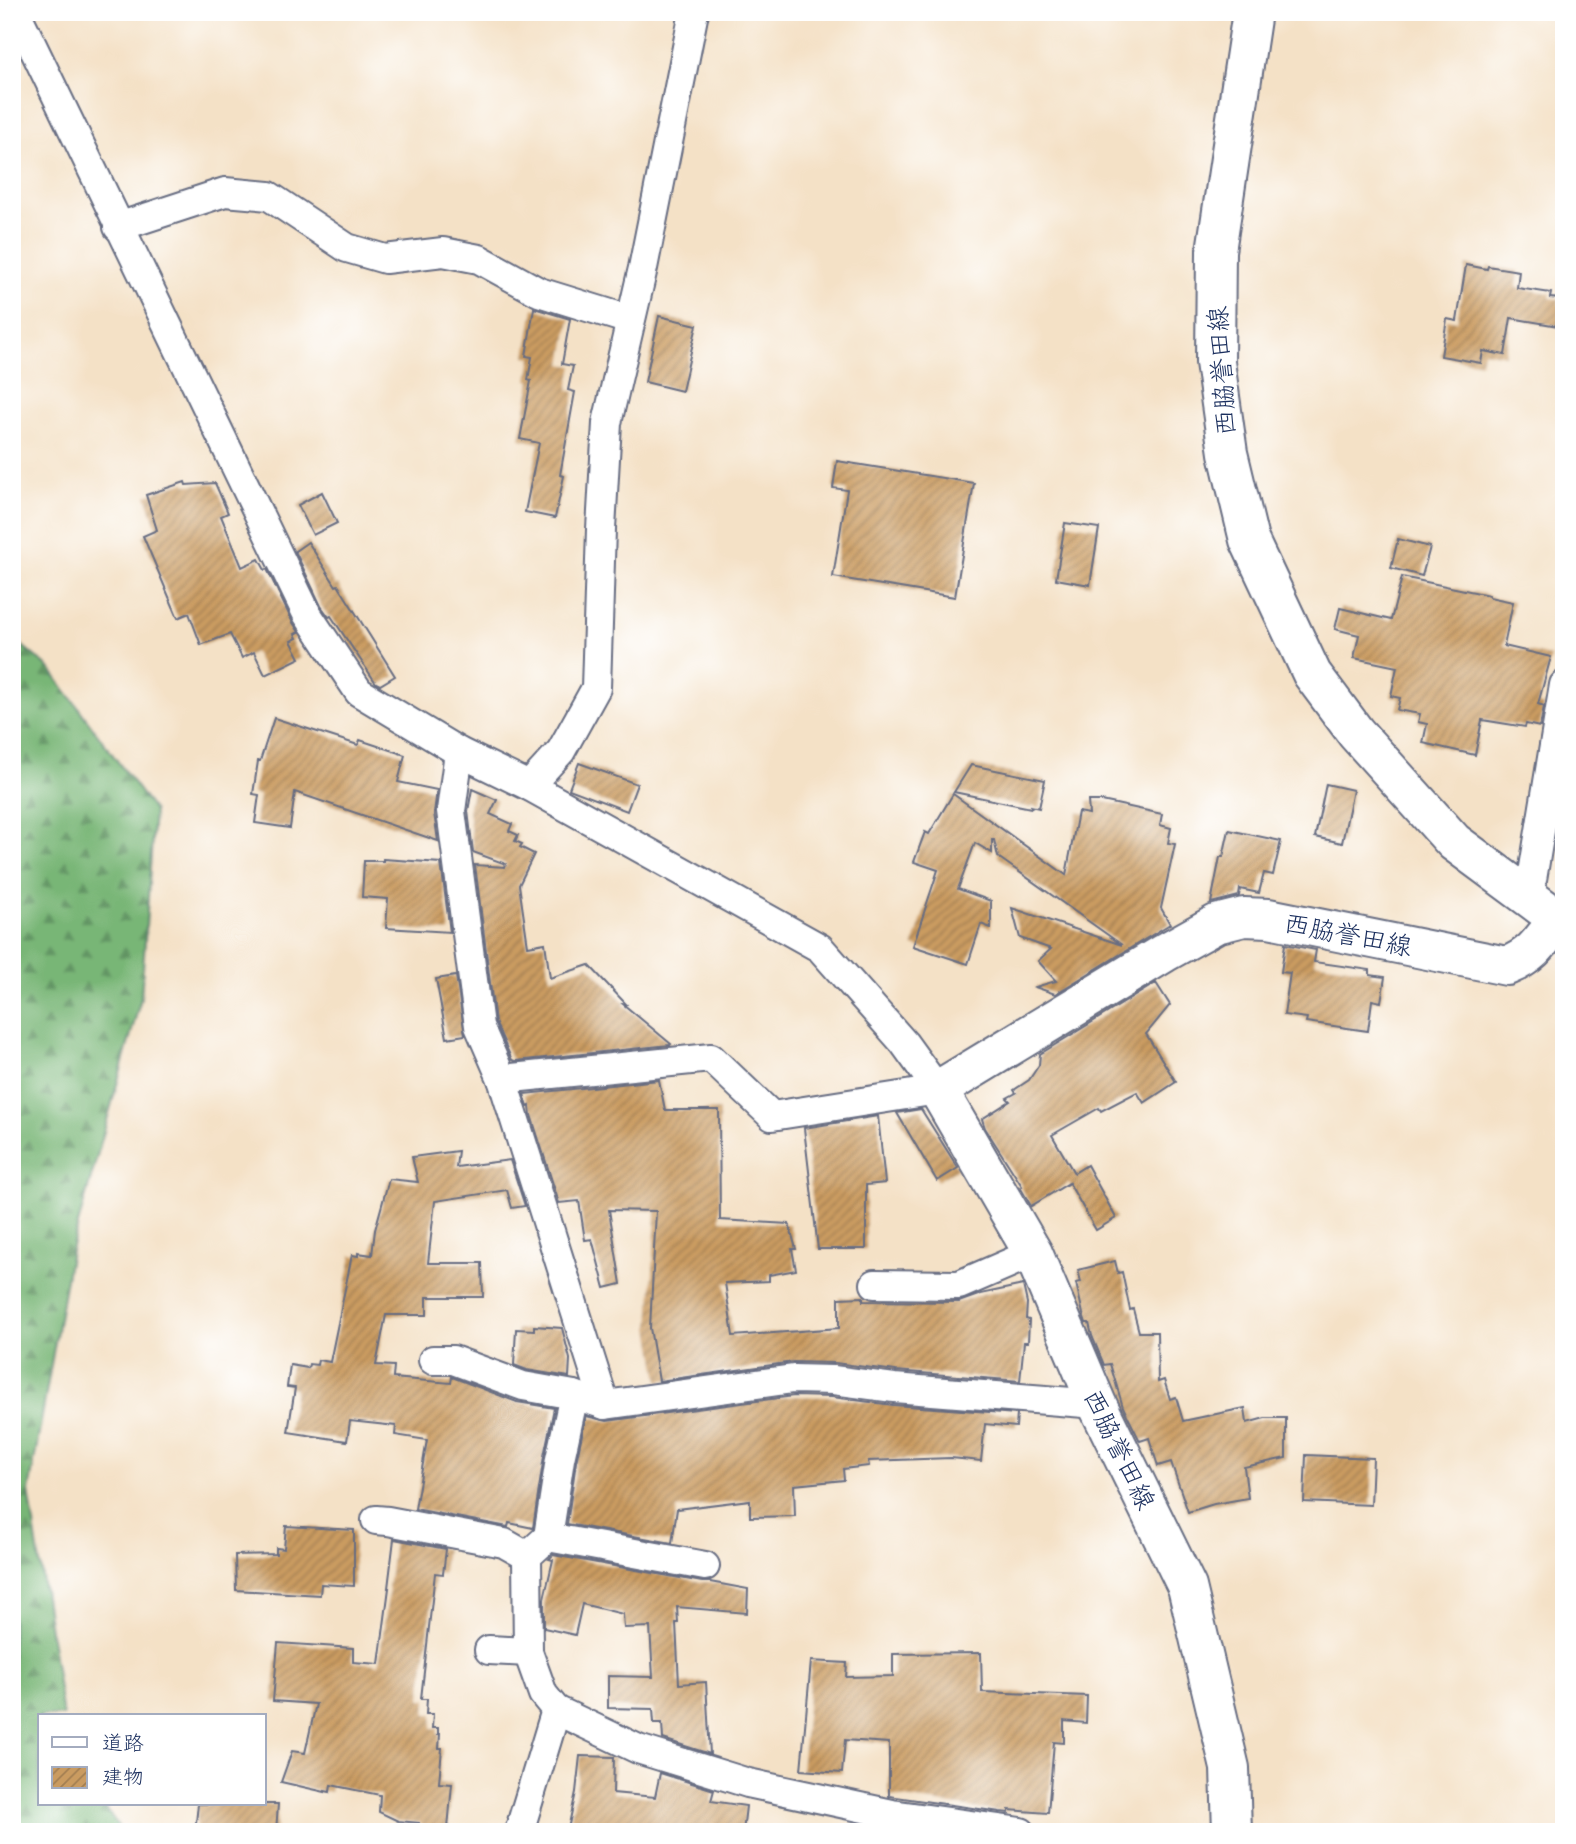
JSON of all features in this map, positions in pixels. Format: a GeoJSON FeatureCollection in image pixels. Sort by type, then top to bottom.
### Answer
{"type":"FeatureCollection","features":[{"type":"Feature","properties":{"kind":"main road","name":"西脇誉田線"},"geometry":{"type":"LineString","coordinates":[[1232,1832],[1230,1768],[1187,1587],[1097,1404],[1033,1254],[938,1090],[1216,924],[1244,917],[1269,918],[1507,966],[1523,960],[1534,950],[1550,913],[1454,842],[1356,733],[1312,674],[1249,540],[1228,453],[1215,348],[1216,251],[1252,12]]}},
{"type":"Feature","properties":{"kind":"street"},"geometry":{"type":"LineString","coordinates":[[16,12],[306,614],[359,692],[459,752],[529,786],[820,948],[904,1044],[938,1090],[772,1116],[711,1058],[502,1079]]}},
{"type":"Feature","properties":{"kind":"street"},"geometry":{"type":"LineString","coordinates":[[529,786],[561,751],[596,688],[607,423],[643,268],[694,12]]}},
{"type":"Feature","properties":{"kind":"street"},"geometry":{"type":"LineString","coordinates":[[118,227],[225,192],[269,196],[347,248],[385,259],[443,252],[479,259],[539,292],[630,320]]}},
{"type":"Feature","properties":{"kind":"street"},"geometry":{"type":"LineString","coordinates":[[1550,913],[1564,684]]}},
{"type":"Feature","properties":{"kind":"street"},"geometry":{"type":"LineString","coordinates":[[459,752],[451,811],[479,1026],[502,1079],[605,1405]]}},
{"type":"Feature","properties":{"kind":"street"},"geometry":{"type":"LineString","coordinates":[[875,1284],[958,1285],[1033,1254]]}},
{"type":"Feature","properties":{"kind":"street"},"geometry":{"type":"LineString","coordinates":[[433,1360],[453,1360],[523,1386],[574,1395],[605,1405],[793,1379],[833,1380],[894,1388],[1097,1404]]}},
{"type":"Feature","properties":{"kind":"street"},"geometry":{"type":"LineString","coordinates":[[574,1395],[561,1459],[537,1546],[528,1652],[543,1694],[555,1710],[638,1749],[748,1783],[892,1814],[1021,1832]]}},
{"type":"Feature","properties":{"kind":"street"},"geometry":{"type":"LineString","coordinates":[[376,1520],[504,1544],[705,1566]]}},
{"type":"Feature","properties":{"kind":"street"},"geometry":{"type":"LineString","coordinates":[[489,1650],[528,1652]]}},
{"type":"Feature","properties":{"kind":"street"},"geometry":{"type":"LineString","coordinates":[[519,1832],[555,1710]]}},
{"type":"Feature","properties":{"kind":"green space"},"geometry":{"type":"Polygon","coordinates":[[[12,637],[50,669],[154,811],[141,998],[71,1250],[29,1491],[63,1714],[38,1714],[38,1806],[104,1806],[122,1832],[12,1832],[12,637]]]}},
{"type":"Feature","properties":{"kind":"building"},"geometry":{"type":"Polygon","coordinates":[[[1466,265],[1519,271],[1517,288],[1551,293],[1550,298],[1560,299],[1559,304],[1564,305],[1564,327],[1511,318],[1505,355],[1483,351],[1481,363],[1441,356],[1447,319],[1457,321],[1466,265]]]}},
{"type":"Feature","properties":{"kind":"building"},"geometry":{"type":"Polygon","coordinates":[[[534,308],[570,319],[562,364],[573,366],[568,390],[575,392],[560,475],[564,476],[555,518],[525,512],[539,443],[520,439],[531,381],[528,380],[532,357],[526,356],[534,308]]]}},
{"type":"Feature","properties":{"kind":"building"},"geometry":{"type":"Polygon","coordinates":[[[659,316],[697,325],[682,391],[645,382],[659,316]]]}},
{"type":"Feature","properties":{"kind":"building"},"geometry":{"type":"Polygon","coordinates":[[[837,461],[974,483],[955,597],[833,577],[847,490],[833,488],[837,461]]]}},
{"type":"Feature","properties":{"kind":"building"},"geometry":{"type":"Polygon","coordinates":[[[185,482],[186,485],[215,483],[228,513],[221,516],[242,567],[259,559],[265,570],[267,569],[299,632],[295,634],[297,638],[291,641],[300,658],[265,675],[254,652],[242,658],[230,634],[201,645],[189,613],[178,618],[143,536],[157,530],[146,495],[185,482]]]}},
{"type":"Feature","properties":{"kind":"building"},"geometry":{"type":"Polygon","coordinates":[[[322,492],[337,523],[313,535],[298,505],[322,492]]]}},
{"type":"Feature","properties":{"kind":"building"},"geometry":{"type":"Polygon","coordinates":[[[1065,523],[1099,528],[1090,585],[1056,579],[1065,523]]]}},
{"type":"Feature","properties":{"kind":"building"},"geometry":{"type":"Polygon","coordinates":[[[1398,539],[1430,547],[1422,576],[1391,568],[1398,539]]]}},
{"type":"Feature","properties":{"kind":"building"},"geometry":{"type":"Polygon","coordinates":[[[308,542],[395,676],[380,685],[321,606],[295,551],[308,542]]]}},
{"type":"Feature","properties":{"kind":"building"},"geometry":{"type":"Polygon","coordinates":[[[1402,577],[1513,602],[1504,646],[1551,657],[1538,704],[1544,706],[1540,727],[1482,720],[1475,755],[1423,743],[1427,724],[1418,722],[1420,714],[1397,710],[1400,698],[1391,696],[1397,667],[1354,658],[1359,635],[1335,629],[1340,608],[1391,620],[1402,577]]]}},
{"type":"Feature","properties":{"kind":"building"},"geometry":{"type":"Polygon","coordinates":[[[274,718],[358,745],[360,740],[405,755],[398,782],[437,790],[434,813],[438,841],[295,792],[290,828],[255,823],[259,795],[253,794],[258,761],[274,718]]]}},
{"type":"Feature","properties":{"kind":"building"},"geometry":{"type":"Polygon","coordinates":[[[579,763],[637,784],[627,811],[569,789],[579,763]]]}},
{"type":"Feature","properties":{"kind":"building"},"geometry":{"type":"Polygon","coordinates":[[[971,765],[1045,780],[1039,808],[954,792],[971,765]]]}},
{"type":"Feature","properties":{"kind":"building"},"geometry":{"type":"Polygon","coordinates":[[[1326,784],[1353,790],[1342,843],[1315,837],[1326,784]]]}},
{"type":"Feature","properties":{"kind":"building"},"geometry":{"type":"Polygon","coordinates":[[[472,789],[497,800],[490,814],[512,824],[509,831],[518,835],[515,841],[522,844],[520,847],[534,854],[519,885],[528,946],[545,943],[550,978],[589,965],[626,1004],[623,1004],[670,1045],[512,1060],[495,1022],[475,865],[505,867],[506,864],[473,852],[468,811],[472,789]]]}},
{"type":"Feature","properties":{"kind":"building"},"geometry":{"type":"Polygon","coordinates":[[[953,794],[1066,875],[1078,812],[1089,814],[1088,801],[1102,801],[1162,814],[1160,825],[1171,828],[1168,843],[1175,844],[1161,908],[1170,924],[1055,994],[1035,987],[1056,981],[1038,961],[1051,949],[1020,938],[1012,908],[1122,945],[998,857],[992,840],[992,853],[975,843],[958,889],[991,901],[991,928],[981,924],[968,964],[913,946],[938,870],[914,862],[925,832],[929,834],[953,794]]]}},
{"type":"Feature","properties":{"kind":"building"},"geometry":{"type":"Polygon","coordinates":[[[1229,830],[1281,841],[1273,875],[1264,873],[1259,893],[1240,889],[1239,896],[1211,903],[1220,857],[1223,857],[1229,830]]]}},
{"type":"Feature","properties":{"kind":"building"},"geometry":{"type":"Polygon","coordinates":[[[383,859],[441,863],[450,932],[386,928],[388,899],[362,897],[364,861],[383,859]]]}},
{"type":"Feature","properties":{"kind":"building"},"geometry":{"type":"Polygon","coordinates":[[[1285,944],[1316,950],[1314,962],[1370,970],[1370,975],[1385,977],[1381,1002],[1372,1000],[1368,1031],[1306,1022],[1307,1018],[1284,1015],[1290,973],[1281,972],[1285,944]]]}},
{"type":"Feature","properties":{"kind":"building"},"geometry":{"type":"Polygon","coordinates":[[[456,976],[465,1035],[447,1038],[436,979],[456,976]]]}},
{"type":"Feature","properties":{"kind":"building"},"geometry":{"type":"Polygon","coordinates":[[[1156,983],[1170,1005],[1146,1034],[1176,1082],[1144,1103],[1137,1092],[1101,1111],[1099,1108],[1052,1135],[1074,1173],[1087,1165],[1116,1218],[1096,1230],[1069,1183],[1031,1206],[982,1119],[1010,1101],[1007,1098],[1016,1093],[1014,1090],[1029,1080],[1039,1065],[1040,1054],[1156,983]]]}},
{"type":"Feature","properties":{"kind":"building"},"geometry":{"type":"Polygon","coordinates":[[[659,1080],[665,1110],[719,1110],[720,1220],[789,1224],[796,1249],[792,1249],[796,1270],[769,1275],[769,1281],[725,1283],[733,1336],[839,1328],[839,1298],[863,1297],[863,1301],[959,1302],[1023,1285],[1027,1303],[1026,1319],[1029,1320],[1028,1342],[1024,1342],[1020,1381],[835,1363],[793,1362],[659,1381],[650,1328],[656,1211],[609,1210],[621,1284],[605,1288],[592,1239],[585,1240],[579,1201],[559,1203],[524,1094],[659,1080]]]}},
{"type":"Feature","properties":{"kind":"building"},"geometry":{"type":"Polygon","coordinates":[[[921,1109],[958,1168],[937,1181],[897,1113],[921,1109]]]}},
{"type":"Feature","properties":{"kind":"building"},"geometry":{"type":"Polygon","coordinates":[[[878,1116],[885,1183],[866,1185],[866,1249],[818,1249],[804,1128],[878,1116]]]}},
{"type":"Feature","properties":{"kind":"building"},"geometry":{"type":"Polygon","coordinates":[[[458,1151],[456,1167],[510,1160],[525,1206],[512,1208],[507,1190],[435,1201],[428,1263],[482,1263],[483,1297],[427,1297],[427,1315],[386,1315],[376,1365],[394,1366],[393,1378],[451,1383],[452,1377],[517,1402],[554,1408],[533,1528],[509,1523],[508,1527],[415,1509],[427,1440],[395,1435],[396,1426],[350,1421],[347,1441],[288,1432],[295,1388],[287,1387],[290,1365],[308,1368],[309,1364],[317,1365],[318,1360],[330,1362],[352,1255],[372,1255],[375,1230],[389,1179],[418,1182],[412,1157],[458,1151]]]}},
{"type":"Feature","properties":{"kind":"building"},"geometry":{"type":"Polygon","coordinates":[[[1115,1261],[1118,1273],[1122,1272],[1130,1310],[1133,1309],[1139,1332],[1157,1332],[1158,1382],[1164,1380],[1170,1399],[1176,1397],[1183,1421],[1245,1408],[1247,1423],[1265,1418],[1286,1418],[1286,1458],[1244,1467],[1248,1498],[1188,1512],[1171,1462],[1158,1466],[1149,1438],[1140,1441],[1123,1407],[1110,1364],[1104,1365],[1089,1323],[1086,1323],[1076,1283],[1081,1282],[1078,1270],[1115,1261]]]}},
{"type":"Feature","properties":{"kind":"building"},"geometry":{"type":"Polygon","coordinates":[[[534,1326],[562,1328],[570,1359],[569,1377],[527,1370],[514,1365],[516,1329],[534,1330],[534,1326]]]}},
{"type":"Feature","properties":{"kind":"building"},"geometry":{"type":"Polygon","coordinates":[[[794,1396],[1017,1414],[1016,1427],[985,1424],[981,1461],[951,1458],[868,1461],[869,1466],[843,1469],[844,1480],[794,1485],[795,1516],[750,1517],[750,1500],[677,1509],[672,1543],[567,1524],[586,1416],[607,1421],[794,1396]]]}},
{"type":"Feature","properties":{"kind":"building"},"geometry":{"type":"Polygon","coordinates":[[[1306,1455],[1373,1458],[1371,1505],[1304,1502],[1306,1455]]]}},
{"type":"Feature","properties":{"kind":"building"},"geometry":{"type":"Polygon","coordinates":[[[286,1526],[354,1530],[354,1586],[321,1584],[320,1595],[236,1590],[235,1555],[276,1554],[276,1548],[284,1549],[286,1526]]]}},
{"type":"Feature","properties":{"kind":"building"},"geometry":{"type":"Polygon","coordinates":[[[394,1539],[446,1549],[443,1574],[435,1573],[421,1699],[427,1699],[426,1714],[433,1714],[432,1728],[438,1728],[440,1734],[439,1748],[442,1748],[439,1783],[452,1784],[448,1828],[398,1821],[379,1812],[380,1795],[331,1785],[330,1792],[325,1792],[281,1782],[292,1751],[305,1753],[316,1704],[273,1701],[278,1643],[353,1648],[353,1662],[379,1664],[394,1539]]]}},
{"type":"Feature","properties":{"kind":"building"},"geometry":{"type":"Polygon","coordinates":[[[553,1555],[748,1589],[747,1613],[677,1607],[679,1684],[706,1682],[710,1754],[663,1739],[662,1723],[654,1723],[653,1709],[608,1708],[608,1676],[653,1677],[650,1627],[624,1628],[623,1614],[582,1604],[575,1635],[544,1628],[544,1599],[553,1560],[549,1559],[553,1555]]]}},
{"type":"Feature","properties":{"kind":"building"},"geometry":{"type":"Polygon","coordinates":[[[981,1653],[982,1692],[1087,1696],[1086,1723],[1064,1721],[1064,1743],[1054,1742],[1048,1813],[1009,1810],[1009,1813],[889,1796],[889,1743],[845,1740],[842,1773],[801,1770],[811,1661],[847,1663],[846,1677],[893,1676],[893,1654],[981,1653]]]}},
{"type":"Feature","properties":{"kind":"building"},"geometry":{"type":"Polygon","coordinates":[[[580,1756],[614,1757],[613,1793],[655,1797],[660,1773],[714,1790],[711,1801],[746,1806],[743,1832],[674,1832],[635,1824],[634,1832],[582,1832],[568,1829],[580,1756]]]}},
{"type":"Feature","properties":{"kind":"building"},"geometry":{"type":"Polygon","coordinates":[[[278,1804],[276,1832],[195,1832],[198,1806],[278,1804]]]}}]}
